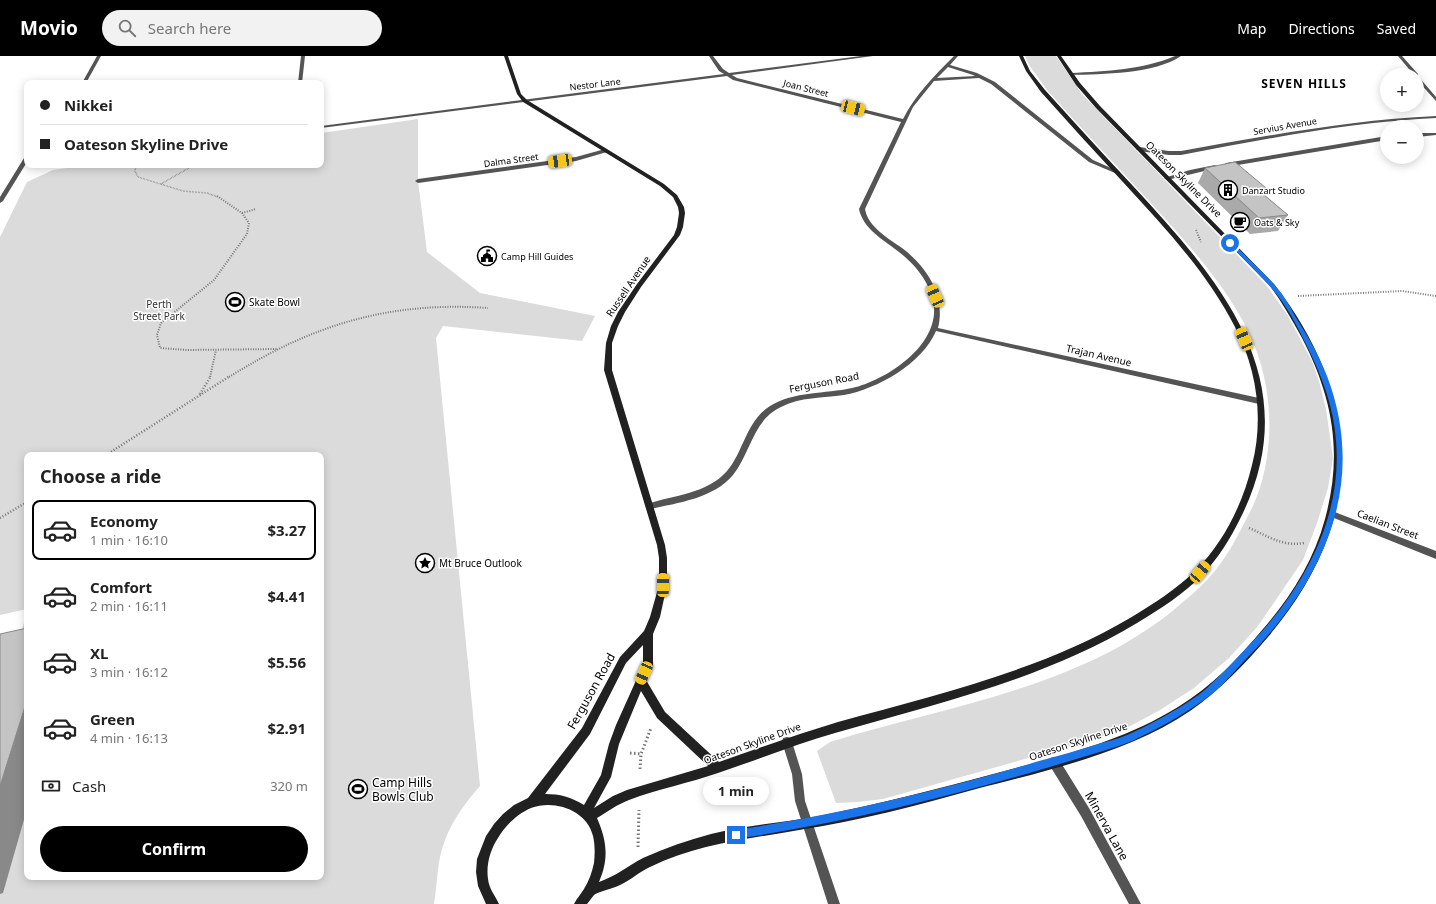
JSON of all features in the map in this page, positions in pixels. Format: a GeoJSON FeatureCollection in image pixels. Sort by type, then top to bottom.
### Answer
{"type":"FeatureCollection","features":[{"type":"Feature","properties":{"kind":"main road"},"geometry":{"type":"LineString","coordinates":[[506,56],[519,94],[525,101]]}},
{"type":"Feature","properties":{"kind":"main road","name":"Oateson Skyline Drive"},"geometry":{"type":"LineString","coordinates":[[587,815],[624,796],[649,790],[718,768],[787,742],[968,691],[1035,669],[1075,652],[1132,622],[1179,590],[1200,572],[1213,557],[1233,526],[1243,507],[1256,466],[1262,440],[1260,401],[1256,372],[1248,348],[1230,310],[1200,266],[1176,237],[1043,91],[1028,71],[1021,56]]}},
{"type":"Feature","properties":{"kind":"main road","name":"Oateson Skyline Drive"},"geometry":{"type":"LineString","coordinates":[[591,890],[612,883],[657,858],[690,846],[736,835],[808,823],[886,806],[1054,762],[1128,739],[1183,710],[1208,692],[1239,662],[1283,612],[1316,560],[1326,536],[1337,492],[1340,466],[1340,440],[1324,375],[1316,357],[1280,295],[1260,272],[1098,107],[1071,74],[1059,56]]}},
{"type":"Feature","properties":{"kind":"main road","name":"Russell Avenue"},"geometry":{"type":"LineString","coordinates":[[525,101],[670,191],[680,203],[683,215],[677,235],[620,315],[609,340],[608,370],[612,387],[661,545],[664,571],[663,585],[660,600],[648,634]]}},
{"type":"Feature","properties":{"kind":"main road"},"geometry":{"type":"LineString","coordinates":[[587,815],[606,777],[616,738],[648,665],[648,634]]}},
{"type":"Feature","properties":{"kind":"main road","name":"Ferguson Road"},"geometry":{"type":"LineString","coordinates":[[532,802],[586,731],[623,660],[648,634]]}},
{"type":"Feature","properties":{"kind":"main road"},"geometry":{"type":"LineString","coordinates":[[641,681],[661,715],[718,768]]}},
{"type":"Feature","properties":{"kind":"main road"},"geometry":{"type":"LineString","coordinates":[[488,902],[482,880],[482,860],[489,840],[500,823],[515,810],[532,802],[551,799],[570,803],[587,815],[598,833],[601,851],[599,871],[591,890],[580,904]]}},
{"type":"Feature","properties":{"kind":"street"},"geometry":{"type":"LineString","coordinates":[[86,80],[99,56]]}},
{"type":"Feature","properties":{"kind":"street"},"geometry":{"type":"LineString","coordinates":[[300,80],[303,56]]}},
{"type":"Feature","properties":{"kind":"street"},"geometry":{"type":"LineString","coordinates":[[711,56],[721,70],[728,75]]}},
{"type":"Feature","properties":{"kind":"street","name":"Nestor Lane"},"geometry":{"type":"LineString","coordinates":[[324,127],[870,56]]}},
{"type":"Feature","properties":{"kind":"street","name":"Ferguson Road"},"geometry":{"type":"LineString","coordinates":[[650,506],[696,494],[715,486],[724,479],[737,464],[755,425],[772,409],[797,399],[847,392],[878,382],[891,375],[919,352],[929,340],[935,329],[937,315],[935,296],[924,274],[906,254],[868,224],[862,213],[864,202],[915,101],[956,56]]}},
{"type":"Feature","properties":{"kind":"street"},"geometry":{"type":"LineString","coordinates":[[1071,74],[1137,69],[1157,65],[1179,56]]}},
{"type":"Feature","properties":{"kind":"street"},"geometry":{"type":"LineString","coordinates":[[1400,56],[1410,68]]}},
{"type":"Feature","properties":{"kind":"street","name":"Oateson Skyline Drive"},"geometry":{"type":"LineString","coordinates":[[947,65],[982,77],[999,87],[1090,161],[1117,172]]}},
{"type":"Feature","properties":{"kind":"street","name":"Joan Street"},"geometry":{"type":"LineString","coordinates":[[728,75],[742,81],[904,121]]}},
{"type":"Feature","properties":{"kind":"street"},"geometry":{"type":"LineString","coordinates":[[933,80],[982,77]]}},
{"type":"Feature","properties":{"kind":"street"},"geometry":{"type":"LineString","coordinates":[[1424,86],[1436,100]]}},
{"type":"Feature","properties":{"kind":"street","name":"Servius Avenue"},"geometry":{"type":"LineString","coordinates":[[1139,150],[1175,154],[1338,125],[1413,117],[1436,117]]}},
{"type":"Feature","properties":{"kind":"street"},"geometry":{"type":"LineString","coordinates":[[1424,135],[1436,134]]}},
{"type":"Feature","properties":{"kind":"street"},"geometry":{"type":"LineString","coordinates":[[1167,178],[1246,161],[1380,139]]}},
{"type":"Feature","properties":{"kind":"street","name":"Dalma Street"},"geometry":{"type":"LineString","coordinates":[[418,181],[576,159],[605,151]]}},
{"type":"Feature","properties":{"kind":"street"},"geometry":{"type":"LineString","coordinates":[[0,201],[24,165]]}},
{"type":"Feature","properties":{"kind":"street","name":"Trajan Avenue"},"geometry":{"type":"LineString","coordinates":[[935,329],[1260,401]]}},
{"type":"Feature","properties":{"kind":"street","name":"Caelian Street"},"geometry":{"type":"LineString","coordinates":[[1332,514],[1436,555]]}},
{"type":"Feature","properties":{"kind":"street"},"geometry":{"type":"LineString","coordinates":[[787,742],[797,774],[800,801],[834,904]]}},
{"type":"Feature","properties":{"kind":"street","name":"Minerva Lane"},"geometry":{"type":"LineString","coordinates":[[1054,762],[1085,812],[1135,904]]}},
{"type":"Feature","properties":{"kind":"path"},"geometry":{"type":"LineString","coordinates":[[136,168],[135,171],[138,178],[183,191],[207,193],[217,196],[242,213],[249,223],[246,234],[233,255],[214,280],[162,323],[157,335],[160,348],[216,350],[278,349]]}},
{"type":"Feature","properties":{"kind":"path"},"geometry":{"type":"LineString","coordinates":[[161,184],[189,168]]}},
{"type":"Feature","properties":{"kind":"path"},"geometry":{"type":"LineString","coordinates":[[242,213],[256,209]]}},
{"type":"Feature","properties":{"kind":"path"},"geometry":{"type":"LineString","coordinates":[[1194,223],[1201,244]]}},
{"type":"Feature","properties":{"kind":"path"},"geometry":{"type":"LineString","coordinates":[[1280,295],[1304,297],[1402,291],[1436,296]]}},
{"type":"Feature","properties":{"kind":"path"},"geometry":{"type":"LineString","coordinates":[[111,452],[250,363],[313,333],[357,319],[390,311],[433,306],[461,305],[488,308]]}},
{"type":"Feature","properties":{"kind":"path"},"geometry":{"type":"LineString","coordinates":[[199,396],[211,376],[216,350]]}},
{"type":"Feature","properties":{"kind":"path"},"geometry":{"type":"LineString","coordinates":[[0,518],[24,504]]}},
{"type":"Feature","properties":{"kind":"path"},"geometry":{"type":"LineString","coordinates":[[1253,530],[1286,544],[1300,544],[1306,540]]}},
{"type":"Feature","properties":{"kind":"path"},"geometry":{"type":"LineString","coordinates":[[640,769],[641,754],[652,725]]}},
{"type":"Feature","properties":{"kind":"path"},"geometry":{"type":"LineString","coordinates":[[626,752],[641,754]]}},
{"type":"Feature","properties":{"kind":"path"},"geometry":{"type":"LineString","coordinates":[[638,847],[639,809]]}},
{"type":"Feature","properties":{"kind":"green space"},"geometry":{"type":"Polygon","coordinates":[[[1025,56],[1056,56],[1082,94],[1267,286],[1288,316],[1312,361],[1319,381],[1326,409],[1333,458],[1328,488],[1303,560],[1258,626],[1229,658],[1194,688],[1160,710],[1123,730],[1082,743],[883,799],[836,803],[817,751],[830,742],[962,706],[1050,678],[1092,661],[1132,639],[1170,613],[1204,583],[1214,572],[1234,543],[1259,491],[1265,469],[1268,446],[1268,399],[1258,354],[1239,315],[1217,280],[1191,248],[1047,90],[1029,65],[1025,56]]]}},
{"type":"Feature","properties":{"kind":"green space","name":"Perth Street Park"},"geometry":{"type":"Polygon","coordinates":[[[418,119],[418,181],[427,252],[480,293],[595,316],[582,341],[443,326],[436,338],[480,786],[458,815],[445,840],[439,862],[434,904],[0,904],[0,700],[24,623],[24,880],[324,880],[324,452],[24,452],[24,610],[0,615],[0,237],[27,182],[53,170],[67,168],[324,168],[324,133],[418,119]]]}},
{"type":"Feature","properties":{"kind":"building"},"geometry":{"type":"Polygon","coordinates":[[[1235,162],[1266,188],[1257,189],[1288,215],[1259,218],[1205,168],[1235,162]]]}},
{"type":"Feature","properties":{"kind":"building"},"geometry":{"type":"Polygon","coordinates":[[[24,629],[24,710],[0,786],[0,634],[24,629]]]}},
{"type":"Feature","properties":{"kind":"place","name":"Danzart Studio"},"geometry":{"type":"Point","coordinates":[1228,190]}},
{"type":"Feature","properties":{"kind":"place","name":"Oats & Sky"},"geometry":{"type":"Point","coordinates":[1240,222]}},
{"type":"Feature","properties":{"kind":"place","name":"Camp Hill Guides"},"geometry":{"type":"Point","coordinates":[487,256]}},
{"type":"Feature","properties":{"kind":"place","name":"Skate Bowl"},"geometry":{"type":"Point","coordinates":[235,302]}},
{"type":"Feature","properties":{"kind":"place","name":"Mt Bruce Outlook"},"geometry":{"type":"Point","coordinates":[425,563]}},
{"type":"Feature","properties":{"kind":"place","name":"Camp Hills Bowls Club"},"geometry":{"type":"Point","coordinates":[358,789]}},
{"type":"Feature","properties":{"kind":"district","name":"SEVEN HILLS"},"geometry":{"type":"Point","coordinates":[1304,83]}},
{"type":"Feature","properties":{"kind":"route"},"geometry":{"type":"LineString","coordinates":[[736,835],[837,818],[872,810],[1054,762],[1128,739],[1183,710],[1208,692],[1239,662],[1283,612],[1316,560],[1326,536],[1337,492],[1340,466],[1340,440],[1330,392],[1316,357],[1304,335],[1288,307],[1272,285],[1230,243]]}}]}
